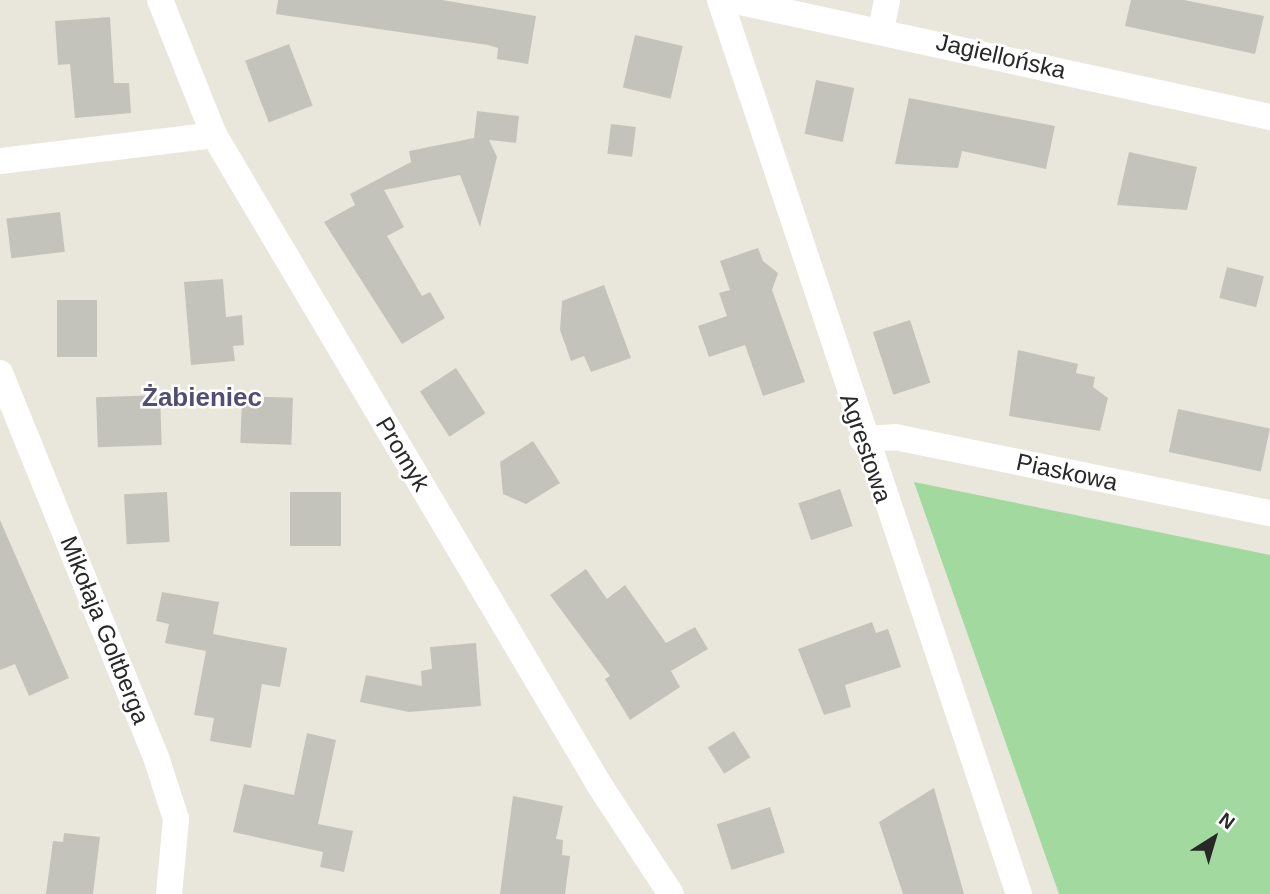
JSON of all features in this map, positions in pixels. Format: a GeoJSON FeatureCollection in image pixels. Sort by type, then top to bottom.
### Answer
{"type":"FeatureCollection","features":[{"type":"Feature","properties":{"kind":"street","name":"Promyk"},"geometry":{"type":"LineString","coordinates":[[160,0],[214,135],[600,786],[671,894]]}},
{"type":"Feature","properties":{"kind":"street","name":"Agrestowa"},"geometry":{"type":"LineString","coordinates":[[720,0],[863,439],[1020,894]]}},
{"type":"Feature","properties":{"kind":"street","name":"Jagiellońska"},"geometry":{"type":"LineString","coordinates":[[731,0],[881,29],[1270,117]]}},
{"type":"Feature","properties":{"kind":"street"},"geometry":{"type":"LineString","coordinates":[[881,29],[887,0]]}},
{"type":"Feature","properties":{"kind":"street"},"geometry":{"type":"LineString","coordinates":[[0,161],[214,135]]}},
{"type":"Feature","properties":{"kind":"street","name":"Mikołaja Goltberga"},"geometry":{"type":"LineString","coordinates":[[0,373],[157,760],[176,819],[169,894]]}},
{"type":"Feature","properties":{"kind":"street","name":"Piaskowa"},"geometry":{"type":"LineString","coordinates":[[863,439],[895,437],[1270,513]]}},
{"type":"Feature","properties":{"kind":"green space"},"geometry":{"type":"Polygon","coordinates":[[[914,482],[1270,555],[1270,894],[1059,894],[914,482]]]}},
{"type":"Feature","properties":{"kind":"building"},"geometry":{"type":"Polygon","coordinates":[[[278,0],[442,0],[536,16],[528,64],[497,59],[498,48],[488,45],[276,14],[278,0]]]}},
{"type":"Feature","properties":{"kind":"building"},"geometry":{"type":"Polygon","coordinates":[[[1131,0],[1184,0],[1264,16],[1255,54],[1125,26],[1131,0]]]}},
{"type":"Feature","properties":{"kind":"building"},"geometry":{"type":"Polygon","coordinates":[[[110,17],[114,83],[129,83],[131,113],[75,118],[70,64],[58,65],[55,21],[110,17]]]}},
{"type":"Feature","properties":{"kind":"building"},"geometry":{"type":"Polygon","coordinates":[[[635,35],[683,46],[671,99],[623,88],[635,35]]]}},
{"type":"Feature","properties":{"kind":"building"},"geometry":{"type":"Polygon","coordinates":[[[289,44],[313,106],[269,122],[245,61],[289,44]]]}},
{"type":"Feature","properties":{"kind":"building"},"geometry":{"type":"Polygon","coordinates":[[[816,80],[854,88],[843,142],[805,134],[816,80]]]}},
{"type":"Feature","properties":{"kind":"building"},"geometry":{"type":"Polygon","coordinates":[[[909,98],[1055,126],[1046,169],[962,151],[958,168],[895,164],[909,98]]]}},
{"type":"Feature","properties":{"kind":"building"},"geometry":{"type":"Polygon","coordinates":[[[477,111],[519,116],[516,143],[489,140],[497,157],[480,227],[460,175],[384,190],[404,227],[387,236],[422,296],[430,292],[445,318],[402,344],[324,222],[355,205],[350,194],[411,162],[409,151],[474,138],[477,111]]]}},
{"type":"Feature","properties":{"kind":"building"},"geometry":{"type":"Polygon","coordinates":[[[611,124],[636,127],[632,157],[607,154],[611,124]]]}},
{"type":"Feature","properties":{"kind":"building"},"geometry":{"type":"Polygon","coordinates":[[[1129,152],[1197,167],[1187,210],[1117,205],[1129,152]]]}},
{"type":"Feature","properties":{"kind":"building"},"geometry":{"type":"Polygon","coordinates":[[[60,212],[65,252],[11,258],[6,219],[60,212]]]}},
{"type":"Feature","properties":{"kind":"building"},"geometry":{"type":"Polygon","coordinates":[[[758,248],[763,261],[778,273],[772,290],[805,382],[763,396],[745,345],[709,357],[698,326],[727,316],[719,293],[730,290],[720,261],[758,248]]]}},
{"type":"Feature","properties":{"kind":"building"},"geometry":{"type":"Polygon","coordinates":[[[1227,267],[1264,276],[1256,307],[1219,298],[1227,267]]]}},
{"type":"Feature","properties":{"kind":"building"},"geometry":{"type":"Polygon","coordinates":[[[223,279],[226,317],[242,315],[244,345],[233,346],[235,361],[191,365],[184,282],[223,279]]]}},
{"type":"Feature","properties":{"kind":"building"},"geometry":{"type":"Polygon","coordinates":[[[604,285],[631,358],[591,372],[584,356],[571,361],[560,330],[562,301],[604,285]]]}},
{"type":"Feature","properties":{"kind":"building"},"geometry":{"type":"Polygon","coordinates":[[[57,300],[97,300],[97,357],[57,357],[57,300]]]}},
{"type":"Feature","properties":{"kind":"building"},"geometry":{"type":"Polygon","coordinates":[[[910,320],[930,383],[893,395],[873,332],[910,320]]]}},
{"type":"Feature","properties":{"kind":"building"},"geometry":{"type":"Polygon","coordinates":[[[1018,350],[1078,364],[1076,373],[1095,377],[1093,387],[1108,398],[1100,431],[1009,416],[1018,350]]]}},
{"type":"Feature","properties":{"kind":"building"},"geometry":{"type":"Polygon","coordinates":[[[456,368],[485,413],[449,437],[420,391],[456,368]]]}},
{"type":"Feature","properties":{"kind":"building"},"geometry":{"type":"Polygon","coordinates":[[[160,395],[162,445],[98,447],[96,397],[160,395]]]}},
{"type":"Feature","properties":{"kind":"building"},"geometry":{"type":"Polygon","coordinates":[[[242,396],[293,398],[291,445],[240,443],[242,396]]]}},
{"type":"Feature","properties":{"kind":"building"},"geometry":{"type":"Polygon","coordinates":[[[1178,409],[1270,429],[1261,472],[1169,452],[1178,409]]]}},
{"type":"Feature","properties":{"kind":"building"},"geometry":{"type":"Polygon","coordinates":[[[533,441],[560,483],[526,504],[503,494],[500,462],[533,441]]]}},
{"type":"Feature","properties":{"kind":"building"},"geometry":{"type":"Polygon","coordinates":[[[840,489],[853,526],[811,540],[798,503],[840,489]]]}},
{"type":"Feature","properties":{"kind":"building"},"geometry":{"type":"Polygon","coordinates":[[[167,492],[170,542],[127,544],[124,494],[167,492]]]}},
{"type":"Feature","properties":{"kind":"building"},"geometry":{"type":"Polygon","coordinates":[[[290,492],[341,492],[341,546],[290,546],[290,492]]]}},
{"type":"Feature","properties":{"kind":"building"},"geometry":{"type":"Polygon","coordinates":[[[0,520],[69,678],[29,696],[15,664],[0,670],[0,520]]]}},
{"type":"Feature","properties":{"kind":"building"},"geometry":{"type":"Polygon","coordinates":[[[586,569],[607,599],[625,585],[666,643],[695,627],[708,649],[671,671],[680,687],[630,720],[605,679],[610,676],[550,595],[586,569]]]}},
{"type":"Feature","properties":{"kind":"building"},"geometry":{"type":"Polygon","coordinates":[[[162,592],[219,602],[213,634],[287,648],[280,687],[262,684],[251,748],[210,741],[214,718],[194,715],[206,651],[165,643],[169,624],[156,621],[162,592]]]}},
{"type":"Feature","properties":{"kind":"building"},"geometry":{"type":"Polygon","coordinates":[[[872,622],[876,633],[888,629],[901,667],[845,685],[851,707],[824,715],[798,649],[872,622]]]}},
{"type":"Feature","properties":{"kind":"building"},"geometry":{"type":"Polygon","coordinates":[[[476,643],[481,706],[409,712],[360,702],[366,675],[422,686],[421,671],[432,669],[430,647],[476,643]]]}},
{"type":"Feature","properties":{"kind":"building"},"geometry":{"type":"Polygon","coordinates":[[[734,731],[750,757],[724,774],[708,747],[734,731]]]}},
{"type":"Feature","properties":{"kind":"building"},"geometry":{"type":"Polygon","coordinates":[[[307,733],[336,740],[318,824],[353,831],[344,872],[320,867],[323,852],[233,832],[244,784],[294,795],[307,733]]]}},
{"type":"Feature","properties":{"kind":"building"},"geometry":{"type":"Polygon","coordinates":[[[934,788],[964,894],[903,894],[879,822],[934,788]]]}},
{"type":"Feature","properties":{"kind":"building"},"geometry":{"type":"Polygon","coordinates":[[[513,796],[563,806],[556,839],[563,840],[562,855],[570,856],[565,894],[500,894],[513,796]]]}},
{"type":"Feature","properties":{"kind":"building"},"geometry":{"type":"Polygon","coordinates":[[[770,807],[785,853],[732,870],[717,824],[770,807]]]}},
{"type":"Feature","properties":{"kind":"building"},"geometry":{"type":"Polygon","coordinates":[[[64,833],[100,837],[93,894],[46,894],[53,841],[63,842],[64,833]]]}},
{"type":"Feature","properties":{"kind":"district","name":"Żabieniec"},"geometry":{"type":"Point","coordinates":[202,398]}}]}
